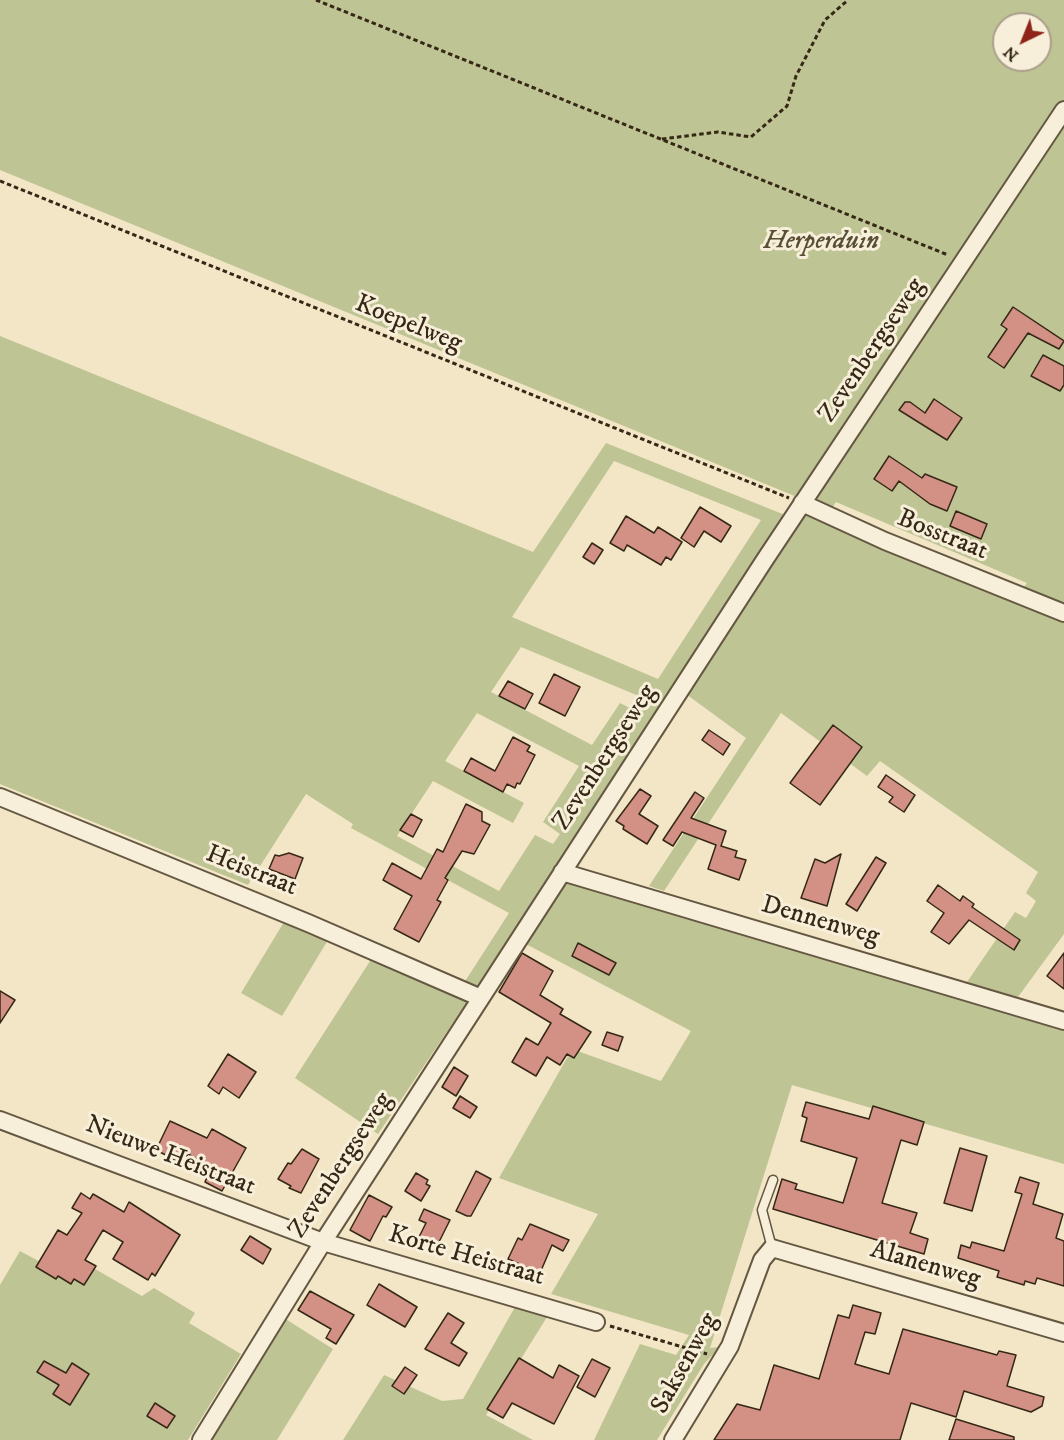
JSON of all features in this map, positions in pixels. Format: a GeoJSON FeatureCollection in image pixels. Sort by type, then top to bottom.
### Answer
{"type":"FeatureCollection","features":[{"type":"Feature","properties":{"kind":"street","name":"Zevenbergseweg"},"geometry":{"type":"LineString","coordinates":[[201,1440],[322,1242],[562,872],[802,503],[1064,110]]}},
{"type":"Feature","properties":{"kind":"street","name":"Bosstraat"},"geometry":{"type":"LineString","coordinates":[[802,503],[885,541],[1064,613]]}},
{"type":"Feature","properties":{"kind":"street","name":"Heistraat"},"geometry":{"type":"LineString","coordinates":[[0,798],[308,923],[481,998]]}},
{"type":"Feature","properties":{"kind":"street","name":"Dennenweg"},"geometry":{"type":"LineString","coordinates":[[562,872],[1064,1021]]}},
{"type":"Feature","properties":{"kind":"street","name":"Nieuwe Heistraat"},"geometry":{"type":"LineString","coordinates":[[0,1120],[322,1242]]}},
{"type":"Feature","properties":{"kind":"street","name":"Korte Heistraat"},"geometry":{"type":"LineString","coordinates":[[322,1242],[596,1322]]}},
{"type":"Feature","properties":{"kind":"street","name":"Alanenweg"},"geometry":{"type":"LineString","coordinates":[[772,1248],[1064,1333]]}},
{"type":"Feature","properties":{"kind":"street","name":"Saksenweg"},"geometry":{"type":"LineString","coordinates":[[673,1440],[730,1346],[762,1260],[772,1248]]}},
{"type":"Feature","properties":{"kind":"lane"},"geometry":{"type":"LineString","coordinates":[[772,1248],[762,1210],[773,1180]]}},
{"type":"Feature","properties":{"kind":"path"},"geometry":{"type":"LineString","coordinates":[[316,0],[963,261]]}},
{"type":"Feature","properties":{"kind":"path"},"geometry":{"type":"LineString","coordinates":[[660,139],[718,132],[751,138],[787,105],[796,76],[825,20],[848,0]]}},
{"type":"Feature","properties":{"kind":"path","name":"Koepelweg"},"geometry":{"type":"LineString","coordinates":[[0,181],[802,503]]}},
{"type":"Feature","properties":{"kind":"path"},"geometry":{"type":"LineString","coordinates":[[596,1322],[709,1354]]}},
{"type":"Feature","properties":{"kind":"green space","name":"Herperduin"},"geometry":{"type":"Polygon","coordinates":[[[0,0],[1064,0],[1064,604],[1024,587],[1027,583],[836,502],[832,508],[797,497],[0,170],[0,0]]]}},
{"type":"Feature","properties":{"kind":"green space"},"geometry":{"type":"Polygon","coordinates":[[[0,336],[533,552],[606,443],[785,515],[476,992],[462,986],[509,913],[351,828],[353,824],[306,794],[248,885],[0,784],[0,336]],[[614,461],[512,617],[658,679],[761,520],[614,461]],[[521,647],[491,692],[592,745],[620,703],[638,712],[646,699],[521,647]],[[477,713],[445,761],[524,803],[513,823],[433,781],[397,836],[499,891],[535,835],[553,844],[560,834],[543,822],[579,766],[477,713]]]}},
{"type":"Feature","properties":{"kind":"green space"},"geometry":{"type":"Polygon","coordinates":[[[805,512],[1064,619],[1064,934],[1018,997],[967,982],[1015,912],[1026,918],[1036,901],[1026,893],[1038,872],[880,761],[867,776],[781,713],[664,891],[649,886],[746,738],[686,694],[805,512]]]}},
{"type":"Feature","properties":{"kind":"green space"},"geometry":{"type":"Polygon","coordinates":[[[565,880],[1064,1031],[1064,1164],[792,1085],[710,1348],[720,1347],[704,1364],[657,1440],[594,1440],[640,1344],[676,1355],[689,1335],[551,1294],[598,1214],[499,1178],[572,1049],[661,1081],[691,1031],[524,943],[565,880]]]}},
{"type":"Feature","properties":{"kind":"green space"},"geometry":{"type":"Polygon","coordinates":[[[284,922],[328,940],[282,1016],[241,993],[284,922]]]}},
{"type":"Feature","properties":{"kind":"green space"},"geometry":{"type":"Polygon","coordinates":[[[372,958],[467,1002],[378,1134],[295,1078],[372,958]]]}},
{"type":"Feature","properties":{"kind":"green space"},"geometry":{"type":"Polygon","coordinates":[[[20,1251],[55,1270],[69,1254],[142,1296],[154,1288],[195,1313],[189,1323],[241,1354],[188,1440],[0,1440],[0,1285],[20,1251]]]}},
{"type":"Feature","properties":{"kind":"green space"},"geometry":{"type":"Polygon","coordinates":[[[515,1307],[547,1317],[486,1415],[533,1440],[343,1440],[384,1375],[442,1401],[463,1399],[515,1307]]]}},
{"type":"Feature","properties":{"kind":"green space"},"geometry":{"type":"Polygon","coordinates":[[[284,1318],[333,1349],[277,1440],[211,1440],[284,1318]]]}},
{"type":"Feature","properties":{"kind":"building"},"geometry":{"type":"Polygon","coordinates":[[[1013,307],[1064,341],[1059,349],[1028,333],[1004,368],[988,357],[1007,329],[1001,325],[1013,307]]]}},
{"type":"Feature","properties":{"kind":"building"},"geometry":{"type":"Polygon","coordinates":[[[1043,355],[1064,366],[1064,385],[1060,391],[1031,376],[1043,355]]]}},
{"type":"Feature","properties":{"kind":"building"},"geometry":{"type":"Polygon","coordinates":[[[934,399],[962,418],[947,440],[899,410],[905,402],[910,402],[925,413],[934,399]]]}},
{"type":"Feature","properties":{"kind":"building"},"geometry":{"type":"Polygon","coordinates":[[[889,456],[922,478],[925,474],[957,487],[947,511],[930,504],[899,481],[892,491],[874,479],[889,456]]]}},
{"type":"Feature","properties":{"kind":"building"},"geometry":{"type":"Polygon","coordinates":[[[700,507],[731,526],[721,542],[704,531],[694,547],[681,538],[700,507]]]}},
{"type":"Feature","properties":{"kind":"building"},"geometry":{"type":"Polygon","coordinates":[[[956,511],[987,524],[981,539],[950,526],[956,511]]]}},
{"type":"Feature","properties":{"kind":"building"},"geometry":{"type":"Polygon","coordinates":[[[626,516],[654,533],[658,527],[682,542],[671,560],[666,557],[661,565],[627,545],[624,551],[610,543],[626,516]]]}},
{"type":"Feature","properties":{"kind":"building"},"geometry":{"type":"Polygon","coordinates":[[[592,543],[603,550],[594,564],[583,557],[592,543]]]}},
{"type":"Feature","properties":{"kind":"building"},"geometry":{"type":"Polygon","coordinates":[[[554,674],[580,687],[565,716],[539,703],[554,674]]]}},
{"type":"Feature","properties":{"kind":"building"},"geometry":{"type":"Polygon","coordinates":[[[508,681],[533,694],[525,709],[499,696],[508,681]]]}},
{"type":"Feature","properties":{"kind":"building"},"geometry":{"type":"Polygon","coordinates":[[[833,725],[862,747],[820,805],[790,783],[833,725]]]}},
{"type":"Feature","properties":{"kind":"building"},"geometry":{"type":"Polygon","coordinates":[[[709,730],[730,744],[723,755],[702,740],[709,730]]]}},
{"type":"Feature","properties":{"kind":"building"},"geometry":{"type":"Polygon","coordinates":[[[513,737],[530,746],[527,751],[535,755],[520,784],[517,783],[515,788],[507,784],[503,792],[464,771],[471,758],[495,771],[513,737]]]}},
{"type":"Feature","properties":{"kind":"building"},"geometry":{"type":"Polygon","coordinates":[[[886,775],[915,795],[904,812],[889,802],[893,797],[878,787],[886,775]]]}},
{"type":"Feature","properties":{"kind":"building"},"geometry":{"type":"Polygon","coordinates":[[[640,789],[651,796],[639,814],[658,826],[647,844],[623,829],[624,826],[616,821],[640,789]]]}},
{"type":"Feature","properties":{"kind":"building"},"geometry":{"type":"Polygon","coordinates":[[[695,792],[704,798],[691,818],[726,831],[721,846],[737,851],[735,857],[746,860],[739,880],[708,869],[716,845],[682,832],[673,846],[663,840],[695,792]]]}},
{"type":"Feature","properties":{"kind":"building"},"geometry":{"type":"Polygon","coordinates":[[[466,804],[482,812],[482,821],[490,825],[474,854],[462,851],[445,878],[448,880],[437,900],[441,902],[419,942],[394,929],[412,896],[383,880],[392,863],[421,879],[437,849],[443,852],[466,804]]]}},
{"type":"Feature","properties":{"kind":"building"},"geometry":{"type":"Polygon","coordinates":[[[411,814],[422,820],[413,837],[400,830],[411,814]]]}},
{"type":"Feature","properties":{"kind":"building"},"geometry":{"type":"Polygon","coordinates":[[[289,853],[303,858],[295,879],[269,869],[275,855],[289,853]]]}},
{"type":"Feature","properties":{"kind":"building"},"geometry":{"type":"Polygon","coordinates":[[[841,854],[827,906],[801,898],[815,859],[825,863],[841,854]]]}},
{"type":"Feature","properties":{"kind":"building"},"geometry":{"type":"Polygon","coordinates":[[[876,857],[886,863],[857,911],[846,904],[876,857]]]}},
{"type":"Feature","properties":{"kind":"building"},"geometry":{"type":"Polygon","coordinates":[[[938,885],[960,901],[963,896],[974,904],[972,907],[1020,940],[1014,950],[969,920],[949,944],[931,932],[944,913],[927,901],[938,885]]]}},
{"type":"Feature","properties":{"kind":"building"},"geometry":{"type":"Polygon","coordinates":[[[578,943],[616,963],[609,975],[572,956],[578,943]]]}},
{"type":"Feature","properties":{"kind":"building"},"geometry":{"type":"Polygon","coordinates":[[[522,953],[553,971],[540,995],[563,1009],[560,1014],[591,1032],[574,1058],[567,1054],[560,1065],[547,1057],[536,1076],[512,1062],[526,1038],[538,1045],[551,1023],[499,992],[522,953]]]}},
{"type":"Feature","properties":{"kind":"building"},"geometry":{"type":"Polygon","coordinates":[[[1064,953],[1064,989],[1047,976],[1064,953]]]}},
{"type":"Feature","properties":{"kind":"building"},"geometry":{"type":"Polygon","coordinates":[[[0,991],[15,1000],[0,1023],[0,991]]]}},
{"type":"Feature","properties":{"kind":"building"},"geometry":{"type":"Polygon","coordinates":[[[607,1032],[623,1037],[618,1051],[602,1045],[607,1032]]]}},
{"type":"Feature","properties":{"kind":"building"},"geometry":{"type":"Polygon","coordinates":[[[228,1054],[256,1072],[239,1098],[223,1087],[219,1094],[208,1086],[228,1054]]]}},
{"type":"Feature","properties":{"kind":"building"},"geometry":{"type":"Polygon","coordinates":[[[454,1067],[468,1076],[456,1096],[442,1087],[454,1067]]]}},
{"type":"Feature","properties":{"kind":"building"},"geometry":{"type":"Polygon","coordinates":[[[460,1096],[477,1107],[470,1118],[453,1108],[460,1096]]]}},
{"type":"Feature","properties":{"kind":"building"},"geometry":{"type":"Polygon","coordinates":[[[806,1102],[869,1119],[873,1106],[924,1122],[917,1145],[901,1140],[882,1203],[917,1213],[910,1233],[928,1239],[924,1254],[773,1209],[782,1179],[797,1184],[795,1189],[843,1203],[857,1158],[801,1141],[807,1118],[802,1116],[806,1102]]]}},
{"type":"Feature","properties":{"kind":"building"},"geometry":{"type":"Polygon","coordinates":[[[170,1121],[207,1138],[212,1129],[246,1148],[222,1191],[205,1182],[211,1167],[188,1154],[183,1164],[156,1150],[170,1121]]]}},
{"type":"Feature","properties":{"kind":"building"},"geometry":{"type":"Polygon","coordinates":[[[960,1148],[987,1156],[972,1211],[944,1203],[960,1148]]]}},
{"type":"Feature","properties":{"kind":"building"},"geometry":{"type":"Polygon","coordinates":[[[302,1149],[319,1159],[301,1193],[289,1188],[291,1186],[278,1179],[288,1163],[291,1164],[302,1149]]]}},
{"type":"Feature","properties":{"kind":"building"},"geometry":{"type":"Polygon","coordinates":[[[476,1171],[491,1179],[471,1216],[467,1216],[456,1211],[476,1171]]]}},
{"type":"Feature","properties":{"kind":"building"},"geometry":{"type":"Polygon","coordinates":[[[416,1173],[428,1180],[426,1184],[430,1186],[421,1201],[405,1191],[416,1173]]]}},
{"type":"Feature","properties":{"kind":"building"},"geometry":{"type":"Polygon","coordinates":[[[1020,1177],[1039,1183],[1033,1204],[1063,1214],[1056,1238],[1064,1241],[1064,1286],[1037,1278],[1035,1284],[1025,1281],[1024,1285],[997,1277],[999,1271],[958,1258],[961,1245],[970,1248],[972,1242],[1004,1251],[1022,1194],[1015,1192],[1020,1177]]]}},
{"type":"Feature","properties":{"kind":"building"},"geometry":{"type":"Polygon","coordinates":[[[81,1193],[90,1199],[93,1194],[124,1212],[129,1202],[180,1235],[155,1276],[152,1273],[148,1280],[113,1259],[123,1242],[103,1230],[85,1260],[96,1266],[84,1285],[74,1279],[71,1284],[58,1276],[56,1279],[36,1267],[58,1230],[67,1235],[82,1213],[72,1208],[81,1193]]]}},
{"type":"Feature","properties":{"kind":"building"},"geometry":{"type":"Polygon","coordinates":[[[369,1195],[392,1207],[386,1217],[383,1216],[370,1241],[350,1230],[369,1195]]]}},
{"type":"Feature","properties":{"kind":"building"},"geometry":{"type":"Polygon","coordinates":[[[424,1209],[450,1220],[437,1246],[419,1237],[426,1223],[419,1220],[424,1209]]]}},
{"type":"Feature","properties":{"kind":"building"},"geometry":{"type":"Polygon","coordinates":[[[530,1224],[569,1240],[563,1251],[552,1245],[540,1273],[508,1259],[518,1238],[522,1240],[530,1224]]]}},
{"type":"Feature","properties":{"kind":"building"},"geometry":{"type":"Polygon","coordinates":[[[250,1236],[271,1249],[263,1264],[241,1250],[250,1236]]]}},
{"type":"Feature","properties":{"kind":"building"},"geometry":{"type":"Polygon","coordinates":[[[379,1284],[417,1307],[405,1327],[367,1305],[379,1284]]]}},
{"type":"Feature","properties":{"kind":"building"},"geometry":{"type":"Polygon","coordinates":[[[310,1291],[354,1315],[336,1344],[326,1338],[331,1329],[298,1310],[310,1291]]]}},
{"type":"Feature","properties":{"kind":"building"},"geometry":{"type":"Polygon","coordinates":[[[853,1305],[881,1313],[875,1334],[865,1332],[855,1364],[889,1374],[903,1329],[997,1355],[999,1351],[1016,1355],[1007,1386],[1044,1397],[1042,1406],[1031,1412],[964,1391],[956,1417],[911,1403],[900,1440],[714,1440],[737,1404],[760,1410],[774,1365],[819,1379],[838,1315],[849,1318],[853,1305]]]}},
{"type":"Feature","properties":{"kind":"building"},"geometry":{"type":"Polygon","coordinates":[[[448,1313],[464,1323],[451,1343],[467,1353],[459,1366],[425,1349],[448,1313]]]}},
{"type":"Feature","properties":{"kind":"building"},"geometry":{"type":"Polygon","coordinates":[[[519,1358],[553,1378],[559,1365],[579,1376],[554,1424],[512,1403],[503,1418],[487,1409],[519,1358]]]}},
{"type":"Feature","properties":{"kind":"building"},"geometry":{"type":"Polygon","coordinates":[[[592,1359],[610,1368],[595,1397],[577,1387],[592,1359]]]}},
{"type":"Feature","properties":{"kind":"building"},"geometry":{"type":"Polygon","coordinates":[[[44,1361],[66,1373],[72,1363],[89,1374],[70,1405],[53,1394],[59,1385],[37,1372],[44,1361]]]}},
{"type":"Feature","properties":{"kind":"building"},"geometry":{"type":"Polygon","coordinates":[[[405,1367],[417,1375],[404,1394],[392,1386],[405,1367]]]}},
{"type":"Feature","properties":{"kind":"building"},"geometry":{"type":"Polygon","coordinates":[[[155,1403],[175,1416],[167,1428],[147,1416],[155,1403]]]}},
{"type":"Feature","properties":{"kind":"building"},"geometry":{"type":"Polygon","coordinates":[[[956,1419],[1014,1437],[1014,1440],[949,1440],[956,1419]]]}}]}
